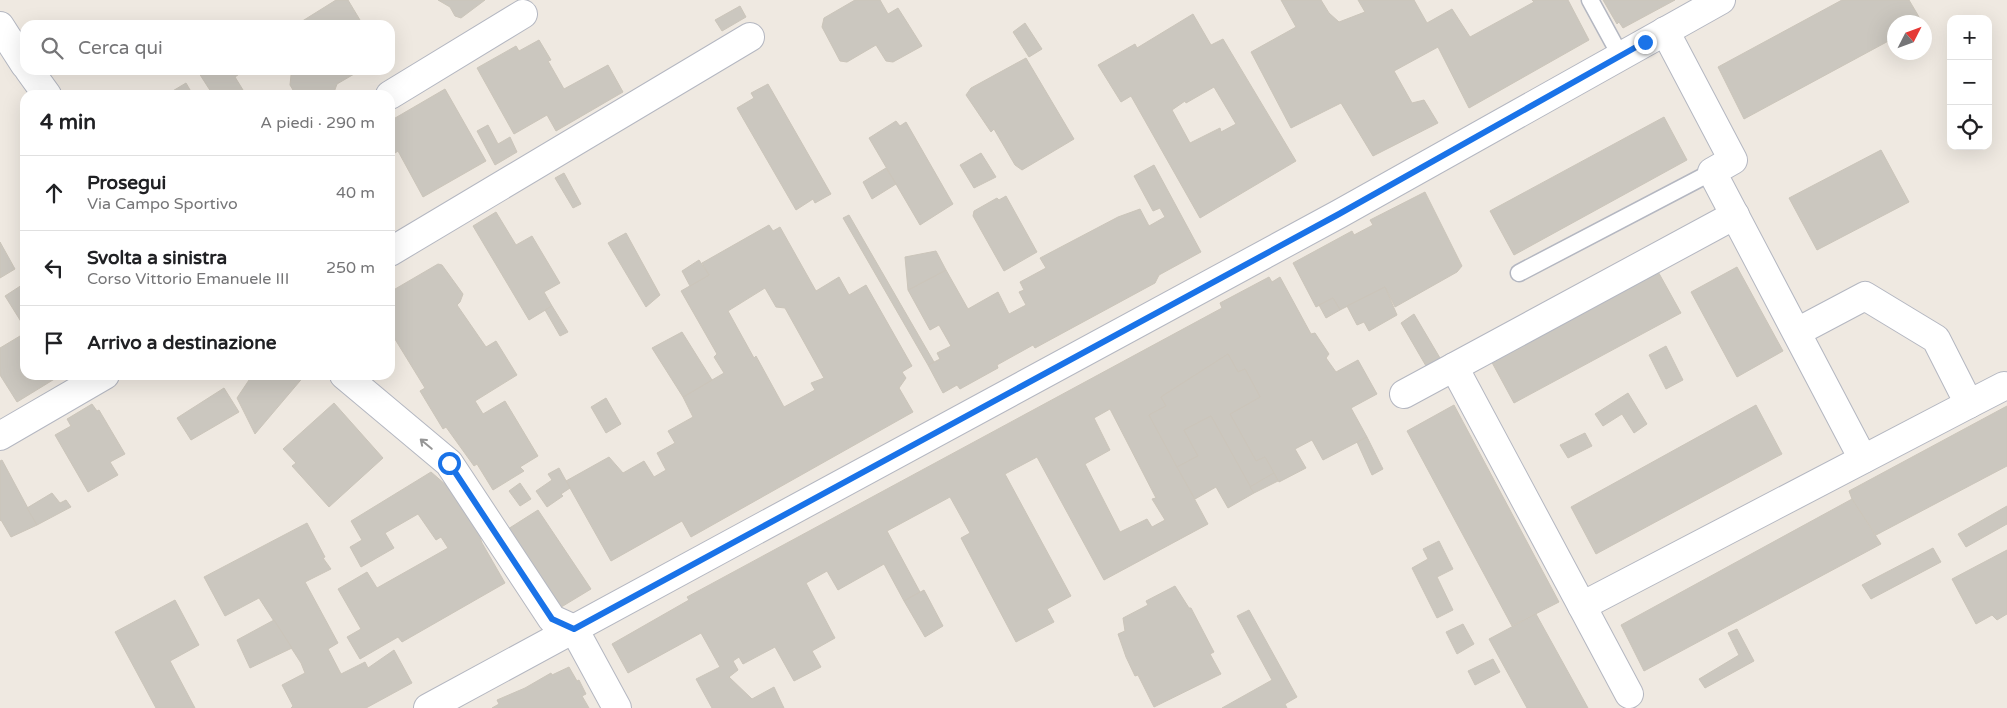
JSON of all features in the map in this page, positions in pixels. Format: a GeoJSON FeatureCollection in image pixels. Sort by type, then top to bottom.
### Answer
{"type":"FeatureCollection","features":[{"type":"Feature","properties":{"kind":"street"},"geometry":{"type":"LineString","coordinates":[[428,708],[1339,214],[1721,0]]}},
{"type":"Feature","properties":{"kind":"street"},"geometry":{"type":"LineString","coordinates":[[395,92],[522,14]]}},
{"type":"Feature","properties":{"kind":"street"},"geometry":{"type":"LineString","coordinates":[[0,26],[20,57]]}},
{"type":"Feature","properties":{"kind":"street"},"geometry":{"type":"LineString","coordinates":[[1664,31],[1733,160],[1712,172],[1863,459]]}},
{"type":"Feature","properties":{"kind":"street"},"geometry":{"type":"LineString","coordinates":[[395,249],[750,37]]}},
{"type":"Feature","properties":{"kind":"street"},"geometry":{"type":"LineString","coordinates":[[33,75],[43,90]]}},
{"type":"Feature","properties":{"kind":"street"},"geometry":{"type":"LineString","coordinates":[[1404,394],[1735,215]]}},
{"type":"Feature","properties":{"kind":"street"},"geometry":{"type":"LineString","coordinates":[[1796,332],[1865,296],[1936,339],[1969,404]]}},
{"type":"Feature","properties":{"kind":"street"},"geometry":{"type":"LineString","coordinates":[[1454,367],[1629,694]]}},
{"type":"Feature","properties":{"kind":"street"},"geometry":{"type":"LineString","coordinates":[[0,436],[96,380]]}},
{"type":"Feature","properties":{"kind":"street"},"geometry":{"type":"LineString","coordinates":[[350,380],[449,463],[552,619],[574,629],[617,708]]}},
{"type":"Feature","properties":{"kind":"street"},"geometry":{"type":"LineString","coordinates":[[1582,606],[2004,386]]}},
{"type":"Feature","properties":{"kind":"lane"},"geometry":{"type":"LineString","coordinates":[[1590,0],[1620,56]]}},
{"type":"Feature","properties":{"kind":"lane"},"geometry":{"type":"LineString","coordinates":[[1520,274],[1712,172]]}},
{"type":"Feature","properties":{"kind":"building"},"geometry":{"type":"Polygon","coordinates":[[[336,0],[348,0],[360,20],[304,20],[336,0]]]}},
{"type":"Feature","properties":{"kind":"building"},"geometry":{"type":"Polygon","coordinates":[[[438,0],[485,0],[461,18],[455,16],[450,7],[438,0]]]}},
{"type":"Feature","properties":{"kind":"building"},"geometry":{"type":"Polygon","coordinates":[[[855,0],[880,0],[888,14],[898,8],[922,46],[893,62],[886,61],[876,45],[847,62],[840,61],[822,27],[824,18],[855,0]]]}},
{"type":"Feature","properties":{"kind":"building"},"geometry":{"type":"Polygon","coordinates":[[[1281,0],[1321,0],[1329,13],[1339,22],[1365,12],[1358,0],[1414,0],[1427,23],[1452,9],[1470,37],[1534,2],[1532,0],[1568,0],[1589,40],[1469,108],[1438,47],[1394,71],[1412,103],[1424,100],[1438,123],[1373,156],[1341,103],[1291,128],[1251,52],[1296,27],[1281,0]]]}},
{"type":"Feature","properties":{"kind":"building"},"geometry":{"type":"Polygon","coordinates":[[[1603,0],[1675,0],[1623,28],[1619,22],[1617,24],[1603,0]]]}},
{"type":"Feature","properties":{"kind":"building"},"geometry":{"type":"Polygon","coordinates":[[[1842,0],[1909,0],[1918,15],[1887,15],[1887,42],[1744,119],[1718,67],[1842,0]]]}},
{"type":"Feature","properties":{"kind":"building"},"geometry":{"type":"Polygon","coordinates":[[[740,6],[746,17],[722,31],[715,20],[740,6]]]}},
{"type":"Feature","properties":{"kind":"building"},"geometry":{"type":"Polygon","coordinates":[[[1193,14],[1211,45],[1223,39],[1296,161],[1200,218],[1131,96],[1121,102],[1098,65],[1135,44],[1137,48],[1193,14]],[[1214,87],[1186,103],[1185,101],[1172,110],[1190,143],[1220,128],[1221,132],[1236,124],[1214,87]]]}},
{"type":"Feature","properties":{"kind":"building"},"geometry":{"type":"Polygon","coordinates":[[[1025,23],[1042,49],[1029,57],[1013,32],[1025,23]]]}},
{"type":"Feature","properties":{"kind":"building"},"geometry":{"type":"Polygon","coordinates":[[[539,40],[551,60],[548,61],[564,89],[608,65],[623,92],[556,131],[547,115],[514,134],[477,68],[516,46],[519,51],[539,40]]]}},
{"type":"Feature","properties":{"kind":"building"},"geometry":{"type":"Polygon","coordinates":[[[1026,58],[1074,139],[1022,170],[1015,165],[994,129],[991,132],[966,95],[971,88],[1026,58]]]}},
{"type":"Feature","properties":{"kind":"building"},"geometry":{"type":"Polygon","coordinates":[[[200,75],[238,75],[235,77],[243,90],[210,90],[200,75]]]}},
{"type":"Feature","properties":{"kind":"building"},"geometry":{"type":"Polygon","coordinates":[[[291,75],[352,75],[337,84],[335,90],[293,90],[290,85],[291,75]]]}},
{"type":"Feature","properties":{"kind":"building"},"geometry":{"type":"Polygon","coordinates":[[[186,83],[190,90],[174,90],[186,83]]]}},
{"type":"Feature","properties":{"kind":"building"},"geometry":{"type":"Polygon","coordinates":[[[768,84],[831,194],[815,203],[813,199],[796,210],[737,108],[754,98],[751,93],[768,84]]]}},
{"type":"Feature","properties":{"kind":"building"},"geometry":{"type":"Polygon","coordinates":[[[445,89],[486,161],[423,197],[398,151],[395,153],[395,118],[445,89]]]}},
{"type":"Feature","properties":{"kind":"building"},"geometry":{"type":"Polygon","coordinates":[[[1664,117],[1687,160],[1514,255],[1490,211],[1664,117]]]}},
{"type":"Feature","properties":{"kind":"building"},"geometry":{"type":"Polygon","coordinates":[[[896,121],[900,126],[906,122],[953,204],[920,225],[869,138],[896,121]]]}},
{"type":"Feature","properties":{"kind":"building"},"geometry":{"type":"Polygon","coordinates":[[[488,125],[498,144],[510,137],[517,152],[495,165],[477,131],[488,125]]]}},
{"type":"Feature","properties":{"kind":"building"},"geometry":{"type":"Polygon","coordinates":[[[1881,150],[1909,202],[1817,250],[1789,198],[1881,150]]]}},
{"type":"Feature","properties":{"kind":"building"},"geometry":{"type":"Polygon","coordinates":[[[981,153],[996,177],[974,188],[960,165],[981,153]]]}},
{"type":"Feature","properties":{"kind":"building"},"geometry":{"type":"Polygon","coordinates":[[[1154,165],[1201,252],[1159,275],[1155,283],[1035,348],[1033,345],[997,365],[998,368],[960,389],[957,385],[943,393],[928,365],[940,359],[937,353],[951,346],[939,325],[930,330],[908,290],[946,270],[968,309],[998,292],[1009,314],[1026,305],[1019,292],[1024,290],[1020,282],[1046,268],[1040,258],[1118,217],[1140,209],[1149,226],[1165,217],[1160,208],[1153,211],[1134,176],[1154,165]]]}},
{"type":"Feature","properties":{"kind":"building"},"geometry":{"type":"Polygon","coordinates":[[[886,168],[896,184],[872,199],[863,182],[886,168]]]}},
{"type":"Feature","properties":{"kind":"building"},"geometry":{"type":"Polygon","coordinates":[[[564,173],[581,204],[573,208],[555,178],[564,173]]]}},
{"type":"Feature","properties":{"kind":"building"},"geometry":{"type":"Polygon","coordinates":[[[1425,192],[1462,266],[1457,272],[1395,307],[1385,287],[1340,310],[1333,298],[1316,307],[1293,263],[1352,231],[1354,235],[1373,225],[1370,220],[1425,192]]]}},
{"type":"Feature","properties":{"kind":"building"},"geometry":{"type":"Polygon","coordinates":[[[1006,196],[1037,252],[1004,271],[973,216],[974,211],[997,198],[999,200],[1006,196]]]}},
{"type":"Feature","properties":{"kind":"building"},"geometry":{"type":"Polygon","coordinates":[[[496,212],[516,245],[532,236],[560,283],[544,292],[552,306],[529,320],[473,226],[496,212]]]}},
{"type":"Feature","properties":{"kind":"building"},"geometry":{"type":"Polygon","coordinates":[[[849,215],[934,362],[928,365],[843,218],[849,215]]]}},
{"type":"Feature","properties":{"kind":"building"},"geometry":{"type":"Polygon","coordinates":[[[769,225],[773,231],[780,227],[816,291],[839,277],[849,295],[866,285],[912,366],[902,372],[906,378],[899,388],[913,412],[691,537],[682,521],[611,561],[566,481],[609,457],[623,473],[644,461],[654,477],[666,470],[657,453],[675,443],[668,431],[693,417],[683,397],[724,373],[714,357],[717,354],[681,291],[709,275],[702,263],[769,225]],[[765,288],[728,311],[754,358],[756,356],[784,407],[815,390],[811,383],[824,378],[785,308],[776,307],[765,288]]]}},
{"type":"Feature","properties":{"kind":"building"},"geometry":{"type":"Polygon","coordinates":[[[626,233],[660,295],[646,307],[608,243],[626,233]]]}},
{"type":"Feature","properties":{"kind":"building"},"geometry":{"type":"Polygon","coordinates":[[[0,242],[15,269],[0,278],[0,242]]]}},
{"type":"Feature","properties":{"kind":"building"},"geometry":{"type":"Polygon","coordinates":[[[936,251],[946,270],[908,290],[905,257],[936,251]]]}},
{"type":"Feature","properties":{"kind":"building"},"geometry":{"type":"Polygon","coordinates":[[[699,260],[709,275],[690,286],[682,271],[699,260]]]}},
{"type":"Feature","properties":{"kind":"building"},"geometry":{"type":"Polygon","coordinates":[[[438,264],[442,265],[463,294],[457,305],[486,347],[496,341],[517,375],[475,401],[483,414],[505,401],[538,456],[520,467],[524,471],[493,490],[477,464],[474,466],[446,427],[443,429],[420,391],[425,388],[395,339],[395,289],[438,264]]]}},
{"type":"Feature","properties":{"kind":"building"},"geometry":{"type":"Polygon","coordinates":[[[1737,267],[1783,351],[1737,377],[1691,292],[1737,267]]]}},
{"type":"Feature","properties":{"kind":"building"},"geometry":{"type":"Polygon","coordinates":[[[1656,268],[1681,313],[1514,403],[1489,357],[1656,268]]]}},
{"type":"Feature","properties":{"kind":"building"},"geometry":{"type":"Polygon","coordinates":[[[1269,277],[1272,282],[1280,277],[1311,334],[1315,333],[1329,354],[1326,358],[1336,372],[1358,360],[1377,394],[1351,408],[1367,437],[1323,460],[1312,440],[1295,449],[1306,468],[1279,482],[1265,457],[1256,461],[1230,414],[1260,397],[1245,369],[1238,372],[1228,354],[1161,397],[1166,406],[1149,415],[1208,524],[1104,580],[1037,457],[1005,474],[1071,596],[1047,609],[1054,622],[1016,642],[961,538],[970,533],[950,497],[887,531],[920,592],[904,601],[884,564],[838,590],[827,571],[806,583],[835,638],[812,651],[821,667],[794,681],[775,647],[743,664],[739,657],[733,661],[738,670],[729,677],[752,699],[774,687],[784,708],[712,708],[696,679],[720,667],[701,633],[628,673],[612,644],[689,600],[687,597],[1222,308],[1220,303],[1269,277]],[[1110,409],[1094,418],[1110,450],[1085,464],[1120,532],[1147,519],[1152,527],[1165,520],[1152,499],[1156,498],[1110,409]]]}},
{"type":"Feature","properties":{"kind":"building"},"geometry":{"type":"Polygon","coordinates":[[[20,286],[20,320],[5,296],[20,286]]]}},
{"type":"Feature","properties":{"kind":"building"},"geometry":{"type":"Polygon","coordinates":[[[1385,287],[1397,315],[1369,331],[1364,322],[1357,325],[1347,306],[1385,287]]]}},
{"type":"Feature","properties":{"kind":"building"},"geometry":{"type":"Polygon","coordinates":[[[1333,298],[1340,310],[1326,318],[1319,305],[1333,298]]]}},
{"type":"Feature","properties":{"kind":"building"},"geometry":{"type":"Polygon","coordinates":[[[552,306],[568,332],[560,336],[545,310],[552,306]]]}},
{"type":"Feature","properties":{"kind":"building"},"geometry":{"type":"Polygon","coordinates":[[[1414,314],[1440,358],[1426,366],[1401,323],[1414,314]]]}},
{"type":"Feature","properties":{"kind":"building"},"geometry":{"type":"Polygon","coordinates":[[[682,332],[712,380],[683,397],[652,348],[682,332]]]}},
{"type":"Feature","properties":{"kind":"building"},"geometry":{"type":"Polygon","coordinates":[[[20,336],[20,380],[53,380],[17,402],[0,375],[0,348],[20,336]]]}},
{"type":"Feature","properties":{"kind":"building"},"geometry":{"type":"Polygon","coordinates":[[[1666,346],[1683,380],[1666,389],[1649,355],[1666,346]]]}},
{"type":"Feature","properties":{"kind":"building"},"geometry":{"type":"Polygon","coordinates":[[[1228,354],[1238,372],[1245,369],[1260,397],[1230,414],[1256,461],[1265,457],[1274,473],[1250,487],[1211,416],[1184,430],[1198,456],[1177,467],[1149,415],[1166,406],[1161,397],[1228,354]]]}},
{"type":"Feature","properties":{"kind":"building"},"geometry":{"type":"Polygon","coordinates":[[[249,380],[301,380],[255,434],[237,398],[249,380]]]}},
{"type":"Feature","properties":{"kind":"building"},"geometry":{"type":"Polygon","coordinates":[[[224,388],[239,412],[191,440],[177,418],[224,388]]]}},
{"type":"Feature","properties":{"kind":"building"},"geometry":{"type":"Polygon","coordinates":[[[1628,393],[1647,424],[1634,433],[1622,414],[1603,426],[1595,414],[1628,393]]]}},
{"type":"Feature","properties":{"kind":"building"},"geometry":{"type":"Polygon","coordinates":[[[606,398],[621,424],[606,433],[591,407],[606,398]]]}},
{"type":"Feature","properties":{"kind":"building"},"geometry":{"type":"Polygon","coordinates":[[[334,403],[383,458],[329,507],[292,466],[296,463],[283,449],[334,403]]]}},
{"type":"Feature","properties":{"kind":"building"},"geometry":{"type":"Polygon","coordinates":[[[92,404],[97,411],[99,410],[125,454],[110,462],[118,475],[88,492],[55,435],[71,426],[67,419],[92,404]]]}},
{"type":"Feature","properties":{"kind":"building"},"geometry":{"type":"Polygon","coordinates":[[[1454,405],[1559,602],[1512,626],[1407,431],[1454,405]]]}},
{"type":"Feature","properties":{"kind":"building"},"geometry":{"type":"Polygon","coordinates":[[[1756,405],[1782,454],[1596,554],[1571,507],[1756,405]]]}},
{"type":"Feature","properties":{"kind":"building"},"geometry":{"type":"Polygon","coordinates":[[[2007,406],[2007,466],[1876,535],[1852,499],[1849,491],[2007,406]]]}},
{"type":"Feature","properties":{"kind":"building"},"geometry":{"type":"Polygon","coordinates":[[[1211,416],[1254,493],[1228,508],[1216,487],[1195,499],[1177,467],[1198,456],[1184,430],[1211,416]]]}},
{"type":"Feature","properties":{"kind":"building"},"geometry":{"type":"Polygon","coordinates":[[[1585,433],[1592,446],[1568,458],[1560,445],[1585,433]]]}},
{"type":"Feature","properties":{"kind":"building"},"geometry":{"type":"Polygon","coordinates":[[[1367,437],[1383,469],[1372,475],[1357,442],[1367,437]]]}},
{"type":"Feature","properties":{"kind":"building"},"geometry":{"type":"Polygon","coordinates":[[[2,460],[37,525],[11,537],[0,521],[0,461],[2,460]]]}},
{"type":"Feature","properties":{"kind":"building"},"geometry":{"type":"Polygon","coordinates":[[[559,468],[570,488],[561,494],[563,496],[547,507],[536,491],[552,480],[548,474],[559,468]]]}},
{"type":"Feature","properties":{"kind":"building"},"geometry":{"type":"Polygon","coordinates":[[[431,472],[446,485],[476,526],[482,543],[505,583],[402,642],[398,637],[360,659],[347,637],[361,629],[338,589],[367,572],[377,588],[448,548],[441,537],[436,540],[418,514],[385,533],[394,548],[361,567],[350,547],[362,540],[351,521],[431,472]]]}},
{"type":"Feature","properties":{"kind":"building"},"geometry":{"type":"Polygon","coordinates":[[[1274,473],[1278,481],[1254,493],[1250,487],[1274,473]]]}},
{"type":"Feature","properties":{"kind":"building"},"geometry":{"type":"Polygon","coordinates":[[[520,483],[531,499],[520,506],[509,491],[520,483]]]}},
{"type":"Feature","properties":{"kind":"building"},"geometry":{"type":"Polygon","coordinates":[[[52,493],[60,503],[66,500],[71,507],[37,525],[27,508],[52,493]]]}},
{"type":"Feature","properties":{"kind":"building"},"geometry":{"type":"Polygon","coordinates":[[[1852,499],[1881,544],[1644,671],[1621,625],[1852,499]]]}},
{"type":"Feature","properties":{"kind":"building"},"geometry":{"type":"Polygon","coordinates":[[[2007,506],[2007,524],[1966,547],[1958,534],[2007,506]]]}},
{"type":"Feature","properties":{"kind":"building"},"geometry":{"type":"Polygon","coordinates":[[[538,510],[591,589],[558,609],[508,529],[538,510]]]}},
{"type":"Feature","properties":{"kind":"building"},"geometry":{"type":"Polygon","coordinates":[[[307,523],[325,557],[323,558],[331,569],[305,582],[338,643],[328,649],[341,674],[365,662],[368,668],[394,650],[412,683],[366,708],[291,708],[293,706],[282,685],[305,673],[301,663],[259,598],[225,616],[204,577],[307,523]]]}},
{"type":"Feature","properties":{"kind":"building"},"geometry":{"type":"Polygon","coordinates":[[[1439,541],[1453,569],[1437,577],[1453,610],[1437,618],[1412,568],[1428,559],[1423,549],[1439,541]]]}},
{"type":"Feature","properties":{"kind":"building"},"geometry":{"type":"Polygon","coordinates":[[[1933,548],[1941,562],[1871,599],[1862,585],[1933,548]]]}},
{"type":"Feature","properties":{"kind":"building"},"geometry":{"type":"Polygon","coordinates":[[[2007,550],[2007,614],[1997,620],[1992,615],[1976,624],[1952,579],[2007,550]]]}},
{"type":"Feature","properties":{"kind":"building"},"geometry":{"type":"Polygon","coordinates":[[[1175,586],[1189,608],[1191,608],[1214,652],[1210,654],[1221,674],[1154,707],[1138,675],[1135,676],[1118,634],[1125,631],[1123,618],[1148,605],[1146,601],[1175,586]]]}},
{"type":"Feature","properties":{"kind":"building"},"geometry":{"type":"Polygon","coordinates":[[[924,590],[943,626],[925,637],[904,601],[924,590]]]}},
{"type":"Feature","properties":{"kind":"building"},"geometry":{"type":"Polygon","coordinates":[[[175,600],[199,645],[170,661],[195,708],[156,708],[115,632],[175,600]]]}},
{"type":"Feature","properties":{"kind":"building"},"geometry":{"type":"Polygon","coordinates":[[[1249,610],[1297,697],[1285,704],[1287,708],[1222,708],[1272,680],[1237,616],[1249,610]]]}},
{"type":"Feature","properties":{"kind":"building"},"geometry":{"type":"Polygon","coordinates":[[[1536,614],[1588,708],[1527,708],[1489,639],[1536,614]]]}},
{"type":"Feature","properties":{"kind":"building"},"geometry":{"type":"Polygon","coordinates":[[[274,620],[292,648],[250,668],[237,640],[274,620]]]}},
{"type":"Feature","properties":{"kind":"building"},"geometry":{"type":"Polygon","coordinates":[[[1463,624],[1474,644],[1457,654],[1446,632],[1463,624]]]}},
{"type":"Feature","properties":{"kind":"building"},"geometry":{"type":"Polygon","coordinates":[[[1737,629],[1754,661],[1705,688],[1699,679],[1739,655],[1728,633],[1737,629]]]}},
{"type":"Feature","properties":{"kind":"building"},"geometry":{"type":"Polygon","coordinates":[[[1493,659],[1500,672],[1475,685],[1468,671],[1493,659]]]}},
{"type":"Feature","properties":{"kind":"building"},"geometry":{"type":"Polygon","coordinates":[[[569,667],[577,681],[579,680],[586,694],[582,696],[589,708],[492,708],[499,704],[497,700],[525,688],[551,673],[552,675],[569,667]]]}},
{"type":"Feature","properties":{"kind":"route"},"geometry":{"type":"LineString","coordinates":[[449,463],[552,619],[574,629],[1339,214],[1645,42]]}}]}
